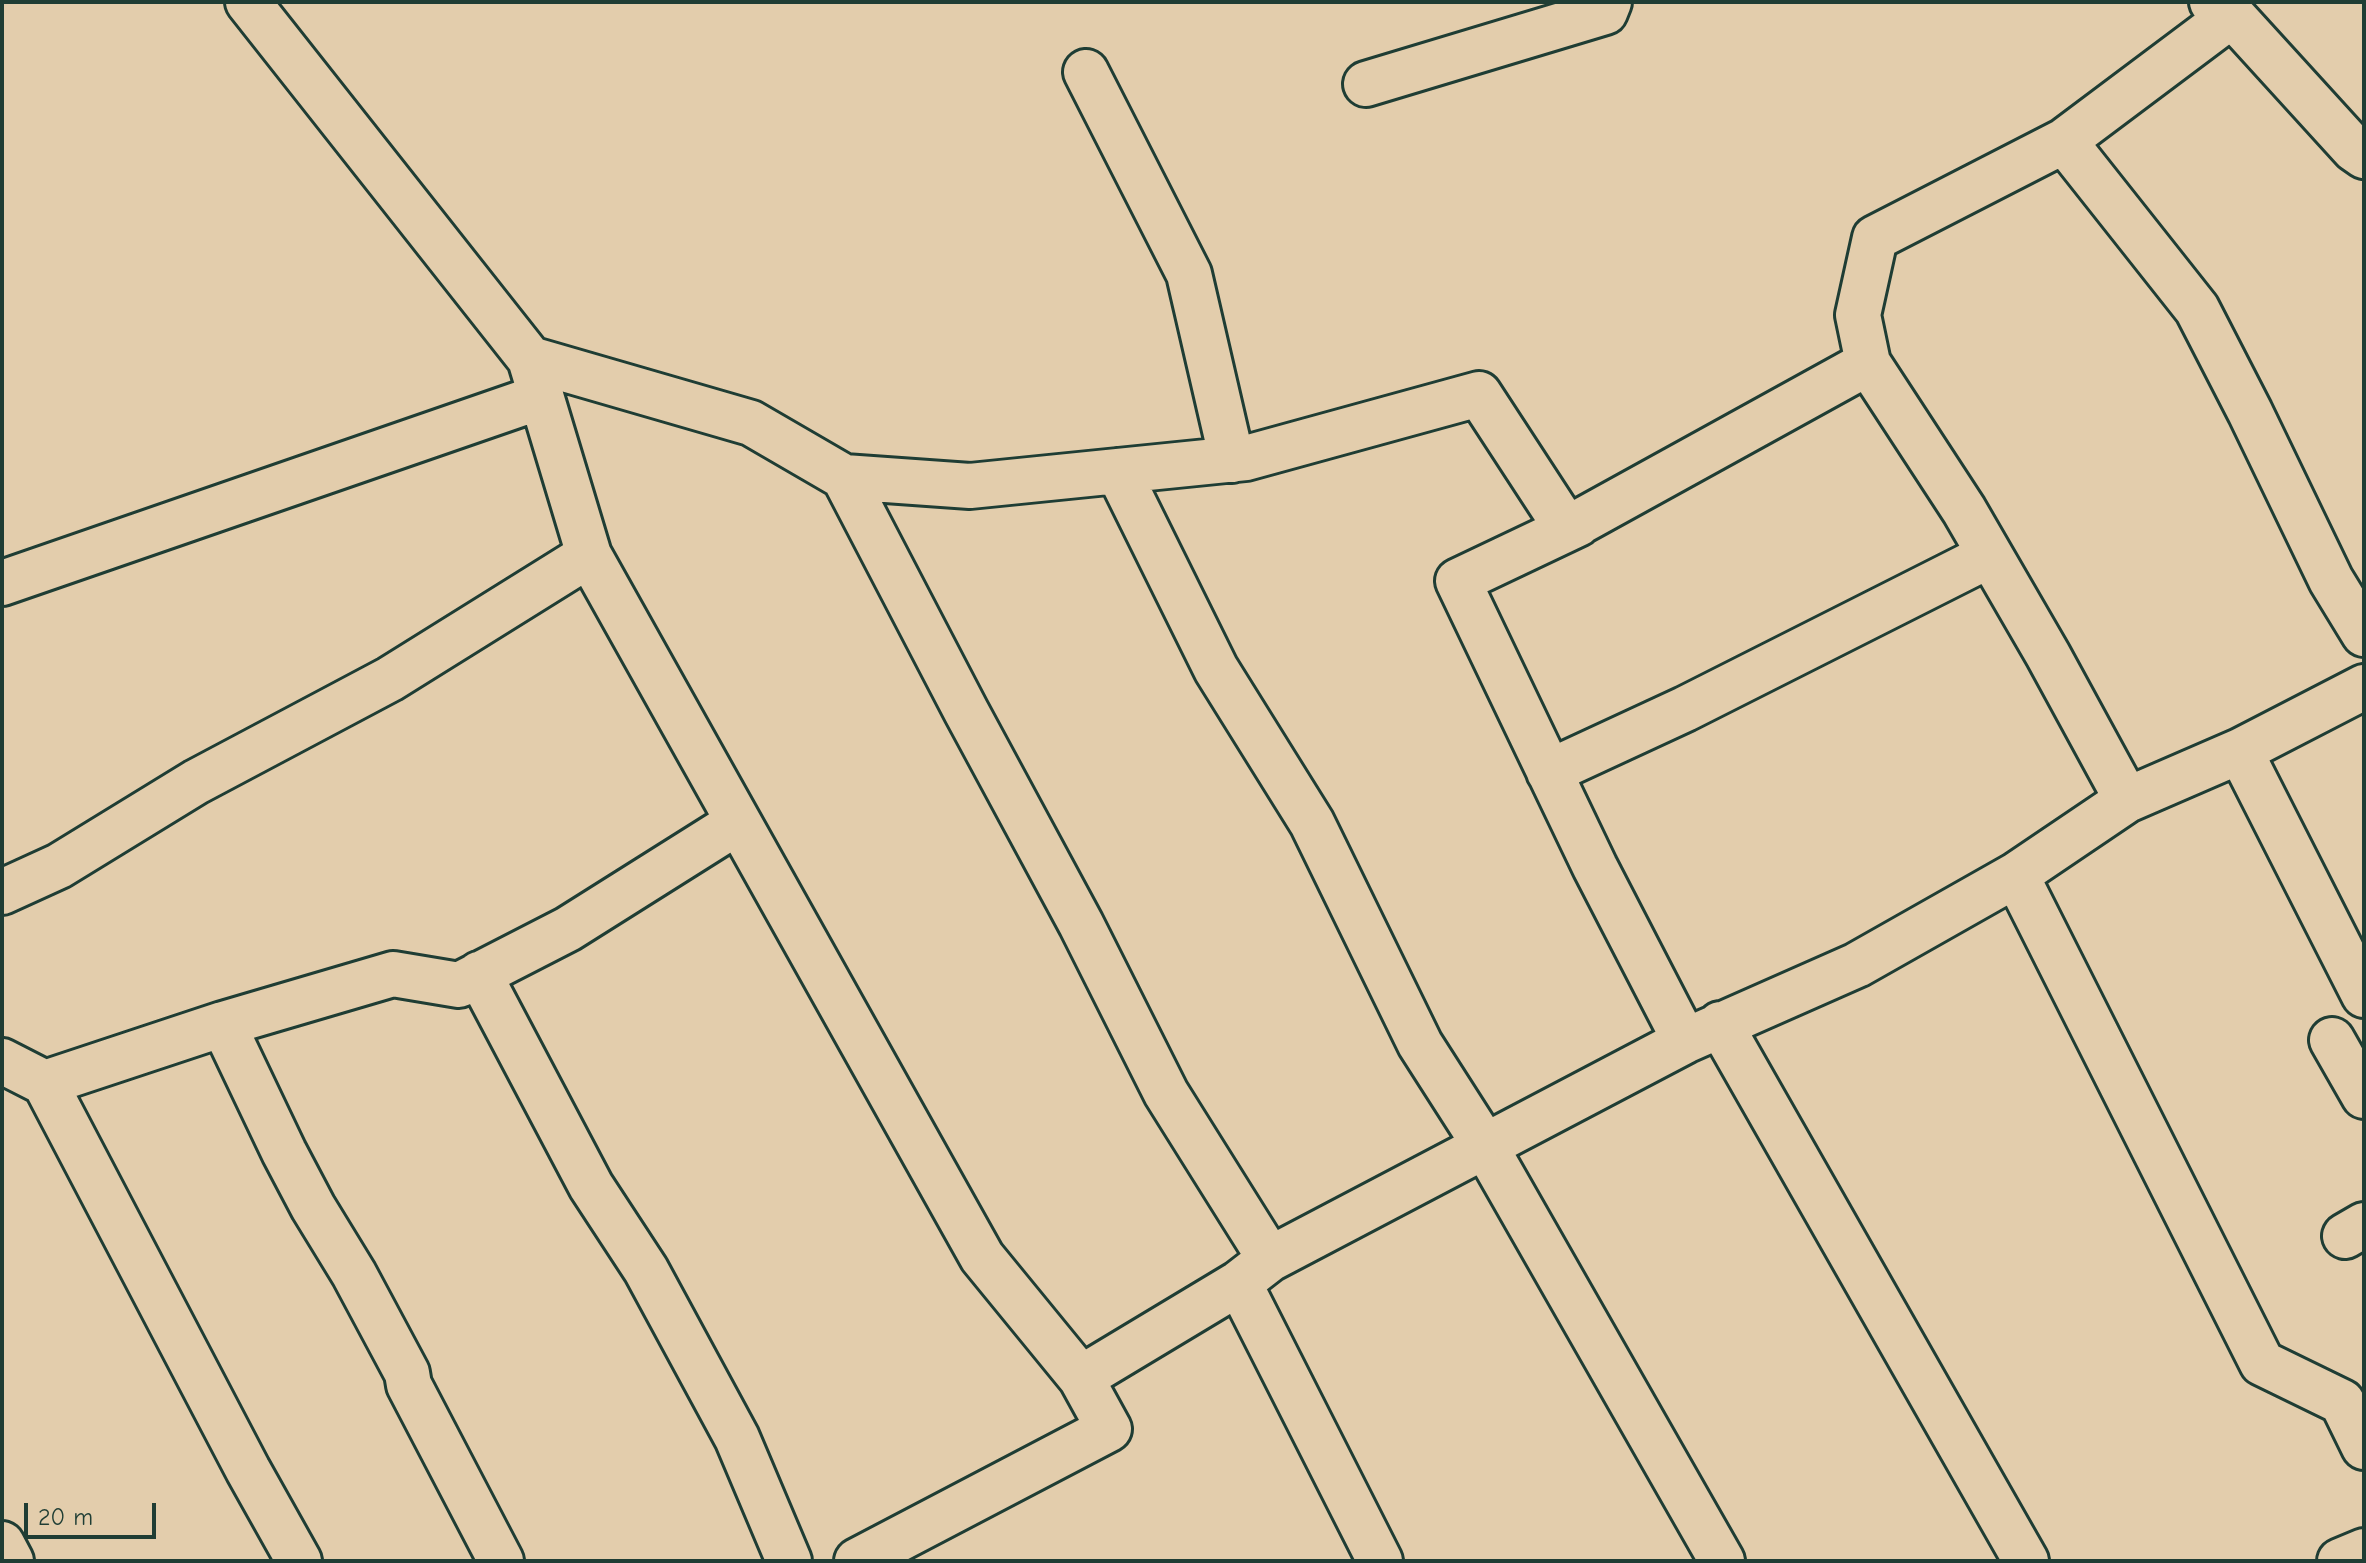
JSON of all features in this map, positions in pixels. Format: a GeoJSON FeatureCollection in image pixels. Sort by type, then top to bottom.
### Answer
{"type":"FeatureCollection","features":[{"type":"Feature","properties":{"kind":"street"},"geometry":{"type":"LineString","coordinates":[[248,2],[535,378],[589,555],[982,1257],[1081,1378],[1109,1429],[857,1561]]}},
{"type":"Feature","properties":{"kind":"street"},"geometry":{"type":"LineString","coordinates":[[1366,84],[1605,12],[1609,2]]}},
{"type":"Feature","properties":{"kind":"street"},"geometry":{"type":"LineString","coordinates":[[2127,800],[1964,510],[1868,363],[1858,315],[1875,238],[2064,141],[2222,8],[2364,156]]}},
{"type":"Feature","properties":{"kind":"street"},"geometry":{"type":"LineString","coordinates":[[1086,72],[1189,274],[1232,460]]}},
{"type":"Feature","properties":{"kind":"street"},"geometry":{"type":"LineString","coordinates":[[2064,141],[2197,309],[2331,580],[2364,634]]}},
{"type":"Feature","properties":{"kind":"street"},"geometry":{"type":"LineString","coordinates":[[1868,363],[1578,524],[1458,581],[1595,867],[1703,1033],[2026,1561]]}},
{"type":"Feature","properties":{"kind":"street"},"geometry":{"type":"LineString","coordinates":[[2,583],[535,378],[751,423],[844,477],[970,486],[1232,460],[1479,394],[1567,529],[1578,524]]}},
{"type":"Feature","properties":{"kind":"street"},"geometry":{"type":"LineString","coordinates":[[1118,471],[1216,669],[1312,823],[1420,1044],[1484,1144],[1722,1561]]}},
{"type":"Feature","properties":{"kind":"street"},"geometry":{"type":"LineString","coordinates":[[844,477],[1081,924],[1254,1271],[1378,1560]]}},
{"type":"Feature","properties":{"kind":"street"},"geometry":{"type":"LineString","coordinates":[[2,892],[59,866],[196,782],[390,679],[589,555]]}},
{"type":"Feature","properties":{"kind":"street"},"geometry":{"type":"LineString","coordinates":[[1549,772],[1685,709],[1990,555]]}},
{"type":"Feature","properties":{"kind":"street"},"geometry":{"type":"LineString","coordinates":[[1081,1378],[1254,1271],[1484,1144],[1703,1033],[1857,965],[2016,875],[2127,800],[2240,751],[2364,687]]}},
{"type":"Feature","properties":{"kind":"street"},"geometry":{"type":"LineString","coordinates":[[2240,751],[2364,995]]}},
{"type":"Feature","properties":{"kind":"street"},"geometry":{"type":"LineString","coordinates":[[45,1083],[223,1024],[393,974],[459,985],[568,929],[738,822]]}},
{"type":"Feature","properties":{"kind":"street"},"geometry":{"type":"LineString","coordinates":[[2016,875],[2262,1363],[2342,1402],[2364,1447]]}},
{"type":"Feature","properties":{"kind":"street"},"geometry":{"type":"LineString","coordinates":[[479,974],[591,1186],[646,1270],[737,1438],[789,1561]]}},
{"type":"Feature","properties":{"kind":"street"},"geometry":{"type":"LineString","coordinates":[[223,1024],[284,1152],[407,1373],[409,1385],[501,1561]]}},
{"type":"Feature","properties":{"kind":"street"},"geometry":{"type":"LineString","coordinates":[[2332,1040],[2364,1096]]}},
{"type":"Feature","properties":{"kind":"street"},"geometry":{"type":"LineString","coordinates":[[2,1061],[45,1083],[299,1561]]}},
{"type":"Feature","properties":{"kind":"street"},"geometry":{"type":"LineString","coordinates":[[2,1544],[11,1561]]}},
{"type":"Feature","properties":{"kind":"street"},"geometry":{"type":"LineString","coordinates":[[2340,1561],[2364,1551]]}}]}
